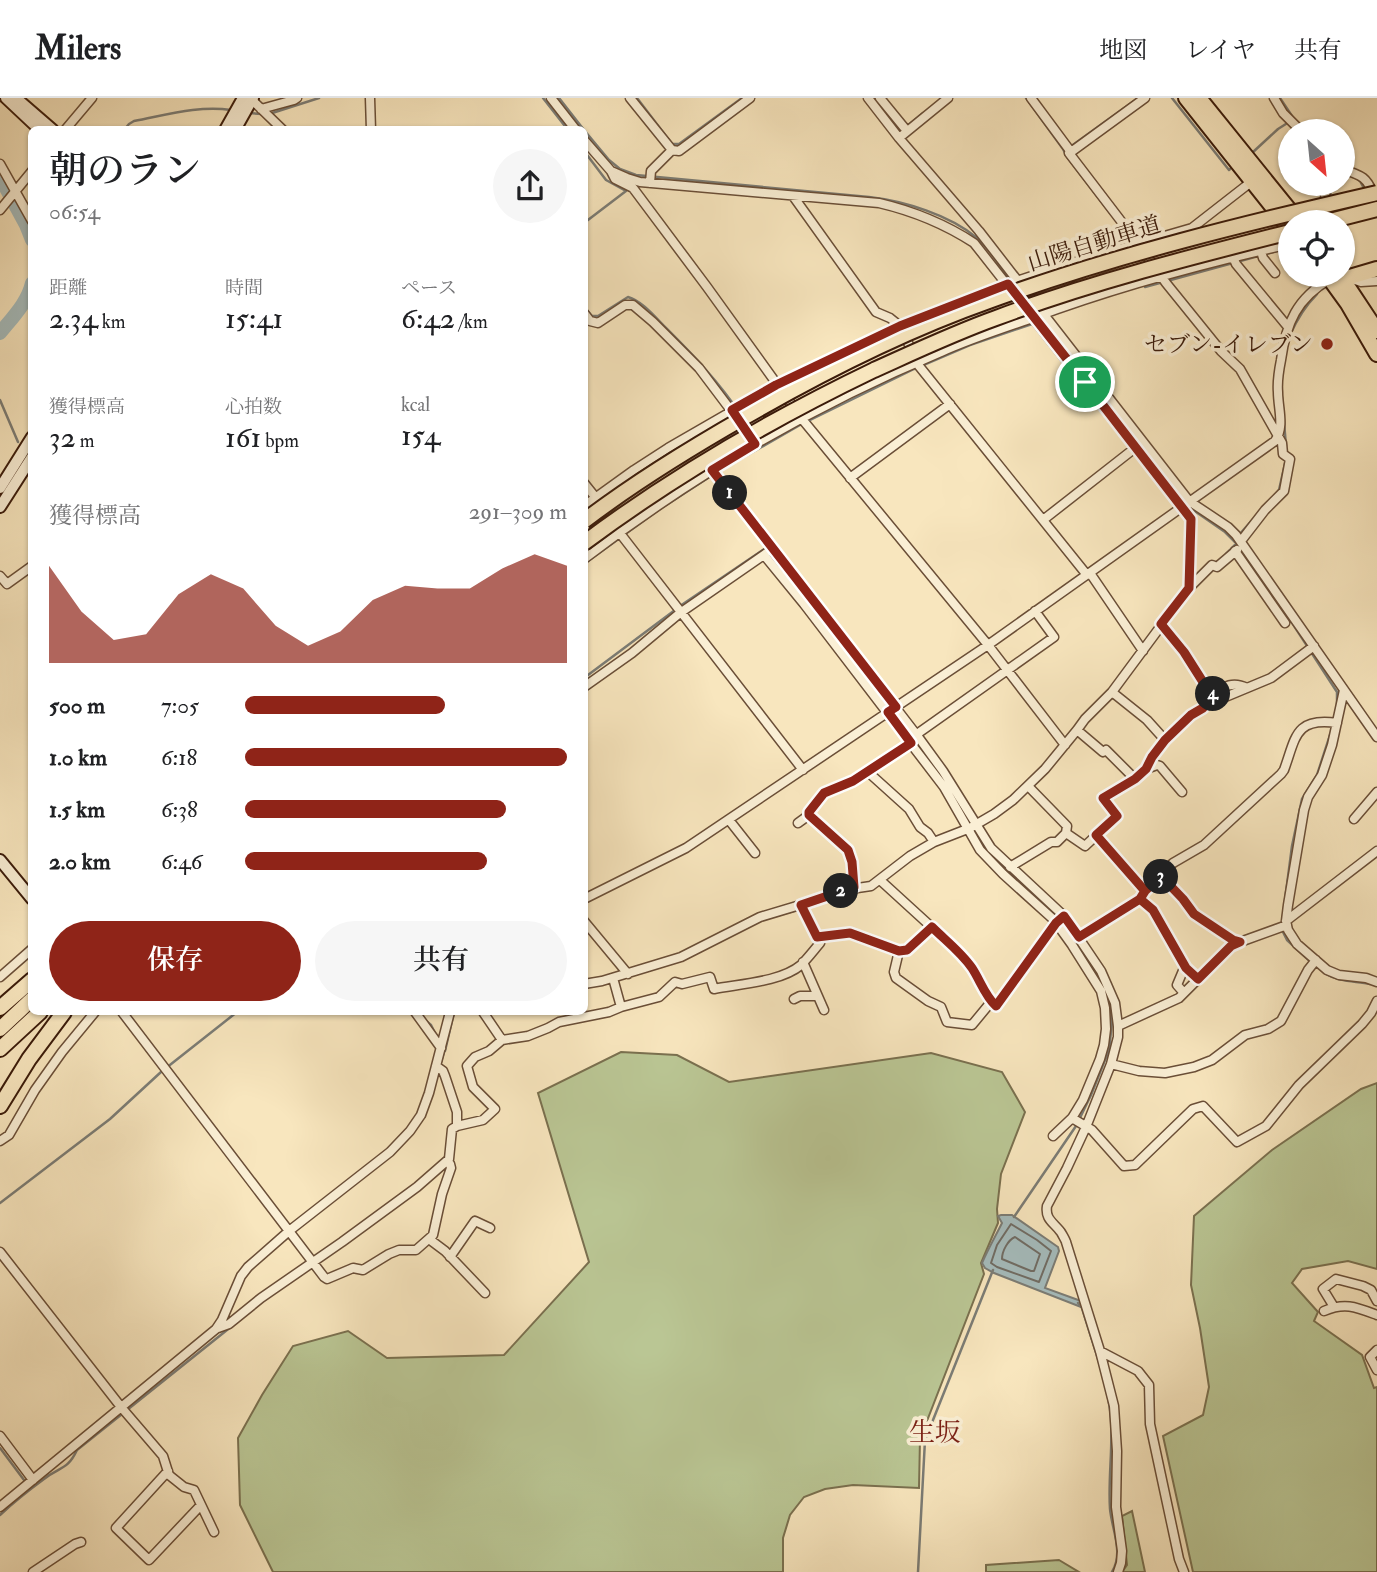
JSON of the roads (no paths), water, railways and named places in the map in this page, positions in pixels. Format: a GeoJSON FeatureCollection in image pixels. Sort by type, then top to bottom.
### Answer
{"type":"FeatureCollection","features":[{"type":"Feature","properties":{"kind":"highway"},"geometry":{"type":"LineString","coordinates":[[1186,98],[1278,215]]}},
{"type":"Feature","properties":{"kind":"highway"},"geometry":{"type":"LineString","coordinates":[[1199,98],[1288,210]]}},
{"type":"Feature","properties":{"kind":"highway","name":"山陽自動車道"},"geometry":{"type":"LineString","coordinates":[[588,518],[658,469],[732,424],[842,363],[916,330],[987,301],[1090,267],[1230,227],[1377,193]]}},
{"type":"Feature","properties":{"kind":"highway"},"geometry":{"type":"LineString","coordinates":[[1355,214],[1377,208]]}},
{"type":"Feature","properties":{"kind":"highway","name":"山陽自動車道"},"geometry":{"type":"LineString","coordinates":[[588,540],[668,484],[720,452],[850,382],[925,347],[996,318],[1096,284],[1278,233]]}},
{"type":"Feature","properties":{"kind":"highway"},"geometry":{"type":"LineString","coordinates":[[1355,269],[1377,259]]}},
{"type":"Feature","properties":{"kind":"highway"},"geometry":{"type":"LineString","coordinates":[[1355,273],[1377,269]]}},
{"type":"Feature","properties":{"kind":"highway"},"geometry":{"type":"LineString","coordinates":[[1343,287],[1377,354]]}},
{"type":"Feature","properties":{"kind":"highway"},"geometry":{"type":"LineString","coordinates":[[1346,287],[1377,331]]}},
{"type":"Feature","properties":{"kind":"highway"},"geometry":{"type":"LineString","coordinates":[[0,1008],[28,984]]}},
{"type":"Feature","properties":{"kind":"highway"},"geometry":{"type":"LineString","coordinates":[[0,1029],[28,1003]]}},
{"type":"Feature","properties":{"kind":"highway"},"geometry":{"type":"LineString","coordinates":[[0,1049],[37,1015]]}},
{"type":"Feature","properties":{"kind":"highway"},"geometry":{"type":"LineString","coordinates":[[0,1106],[29,1059],[62,1015]]}},
{"type":"Feature","properties":{"kind":"street"},"geometry":{"type":"LineString","coordinates":[[68,126],[92,98]]}},
{"type":"Feature","properties":{"kind":"street"},"geometry":{"type":"LineString","coordinates":[[262,110],[297,98]]}},
{"type":"Feature","properties":{"kind":"street"},"geometry":{"type":"LineString","coordinates":[[370,98],[371,126]]}},
{"type":"Feature","properties":{"kind":"street"},"geometry":{"type":"LineString","coordinates":[[630,98],[672,150],[679,151],[750,98]]}},
{"type":"Feature","properties":{"kind":"street"},"geometry":{"type":"LineString","coordinates":[[868,98],[1043,313],[1185,504],[1191,519],[1189,588]]}},
{"type":"Feature","properties":{"kind":"street"},"geometry":{"type":"LineString","coordinates":[[880,98],[905,130]]}},
{"type":"Feature","properties":{"kind":"street"},"geometry":{"type":"LineString","coordinates":[[899,138],[905,130],[948,98]]}},
{"type":"Feature","properties":{"kind":"street"},"geometry":{"type":"LineString","coordinates":[[588,983],[613,980],[681,957],[760,917],[802,908],[854,887],[871,886],[881,882],[900,862],[934,842],[972,827],[994,814],[1029,787],[1079,731],[1085,719],[1113,694],[1189,588],[1212,565],[1217,567],[1240,546],[1265,510],[1284,491],[1290,459],[1286,457],[1282,443],[1240,369],[1221,351],[1163,279],[1031,98]]}},
{"type":"Feature","properties":{"kind":"street"},"geometry":{"type":"LineString","coordinates":[[1069,150],[1145,98]]}},
{"type":"Feature","properties":{"kind":"street"},"geometry":{"type":"LineString","coordinates":[[1274,98],[1289,119]]}},
{"type":"Feature","properties":{"kind":"street"},"geometry":{"type":"LineString","coordinates":[[556,100],[573,126]]}},
{"type":"Feature","properties":{"kind":"street"},"geometry":{"type":"LineString","coordinates":[[9,101],[36,126]]}},
{"type":"Feature","properties":{"kind":"street"},"geometry":{"type":"LineString","coordinates":[[9,101],[47,126]]}},
{"type":"Feature","properties":{"kind":"street"},"geometry":{"type":"LineString","coordinates":[[245,105],[262,110],[279,126]]}},
{"type":"Feature","properties":{"kind":"street"},"geometry":{"type":"LineString","coordinates":[[228,126],[245,105]]}},
{"type":"Feature","properties":{"kind":"street"},"geometry":{"type":"LineString","coordinates":[[237,126],[245,105]]}},
{"type":"Feature","properties":{"kind":"street"},"geometry":{"type":"LineString","coordinates":[[588,145],[615,179],[633,188],[804,422],[988,645],[1065,745]]}},
{"type":"Feature","properties":{"kind":"street"},"geometry":{"type":"LineString","coordinates":[[650,179],[650,171],[672,150]]}},
{"type":"Feature","properties":{"kind":"street"},"geometry":{"type":"LineString","coordinates":[[0,164],[28,214]]}},
{"type":"Feature","properties":{"kind":"street"},"geometry":{"type":"LineString","coordinates":[[611,171],[627,178],[879,203],[923,216],[974,243],[1135,448],[1185,504],[1228,527],[1285,623]]}},
{"type":"Feature","properties":{"kind":"street"},"geometry":{"type":"LineString","coordinates":[[1355,173],[1370,186],[1377,208]]}},
{"type":"Feature","properties":{"kind":"street"},"geometry":{"type":"LineString","coordinates":[[0,210],[28,176]]}},
{"type":"Feature","properties":{"kind":"street"},"geometry":{"type":"LineString","coordinates":[[588,503],[657,455],[776,385],[900,326],[1008,284],[1138,242],[1192,228],[1251,182]]}},
{"type":"Feature","properties":{"kind":"street"},"geometry":{"type":"LineString","coordinates":[[793,196],[876,312],[900,326],[919,365],[1088,574],[1143,651]]}},
{"type":"Feature","properties":{"kind":"street"},"geometry":{"type":"LineString","coordinates":[[588,556],[758,442],[804,422],[856,390],[919,365],[972,339],[1086,298],[1278,248]]}},
{"type":"Feature","properties":{"kind":"street"},"geometry":{"type":"LineString","coordinates":[[1262,254],[1275,273]]}},
{"type":"Feature","properties":{"kind":"street"},"geometry":{"type":"LineString","coordinates":[[1235,261],[1288,327]]}},
{"type":"Feature","properties":{"kind":"street"},"geometry":{"type":"LineString","coordinates":[[1355,281],[1377,281]]}},
{"type":"Feature","properties":{"kind":"street"},"geometry":{"type":"LineString","coordinates":[[588,897],[686,848],[803,771],[988,645],[1275,441],[1280,427],[1278,376],[1283,345],[1294,312],[1317,287]]}},
{"type":"Feature","properties":{"kind":"street"},"geometry":{"type":"LineString","coordinates":[[588,318],[598,323],[625,305],[633,305],[699,368],[735,409],[758,442]]}},
{"type":"Feature","properties":{"kind":"street"},"geometry":{"type":"LineString","coordinates":[[850,478],[950,404]]}},
{"type":"Feature","properties":{"kind":"street"},"geometry":{"type":"LineString","coordinates":[[0,488],[28,443]]}},
{"type":"Feature","properties":{"kind":"street"},"geometry":{"type":"LineString","coordinates":[[1043,520],[1135,448]]}},
{"type":"Feature","properties":{"kind":"street"},"geometry":{"type":"LineString","coordinates":[[0,507],[28,463]]}},
{"type":"Feature","properties":{"kind":"street"},"geometry":{"type":"LineString","coordinates":[[714,472],[769,552],[943,771],[972,827],[980,850],[1060,919],[1072,945],[1098,985],[1105,1008],[1104,1045],[1083,1100],[1068,1168],[1046,1212],[1048,1219],[1066,1242],[1114,1406],[1117,1451],[1116,1507],[1122,1550],[1118,1572]]}},
{"type":"Feature","properties":{"kind":"street"},"geometry":{"type":"LineString","coordinates":[[588,488],[596,498]]}},
{"type":"Feature","properties":{"kind":"street"},"geometry":{"type":"LineString","coordinates":[[621,535],[803,771]]}},
{"type":"Feature","properties":{"kind":"street"},"geometry":{"type":"LineString","coordinates":[[1240,546],[1377,737]]}},
{"type":"Feature","properties":{"kind":"street"},"geometry":{"type":"LineString","coordinates":[[588,684],[632,653],[678,610],[769,552]]}},
{"type":"Feature","properties":{"kind":"street"},"geometry":{"type":"LineString","coordinates":[[0,576],[6,584],[28,569]]}},
{"type":"Feature","properties":{"kind":"street"},"geometry":{"type":"LineString","coordinates":[[798,823],[809,815],[824,793],[868,772],[1054,637],[1035,611]]}},
{"type":"Feature","properties":{"kind":"street"},"geometry":{"type":"LineString","coordinates":[[1162,625],[1213,694]]}},
{"type":"Feature","properties":{"kind":"street"},"geometry":{"type":"LineString","coordinates":[[1066,833],[1085,846],[1117,816],[1103,798],[1135,779],[1146,769],[1165,740],[1191,715],[1271,678],[1312,648]]}},
{"type":"Feature","properties":{"kind":"street"},"geometry":{"type":"LineString","coordinates":[[1203,708],[1207,698],[1226,685],[1239,684],[1247,688]]}},
{"type":"Feature","properties":{"kind":"street"},"geometry":{"type":"LineString","coordinates":[[1344,690],[1334,722],[1332,745],[1322,775],[1308,797],[1304,810],[1284,925],[1314,962],[1334,973],[1377,982]]}},
{"type":"Feature","properties":{"kind":"street"},"geometry":{"type":"LineString","coordinates":[[1113,694],[1147,720],[1165,740]]}},
{"type":"Feature","properties":{"kind":"street"},"geometry":{"type":"LineString","coordinates":[[1079,937],[1143,895],[1174,863],[1204,845],[1281,774],[1301,729],[1310,723],[1334,722]]}},
{"type":"Feature","properties":{"kind":"street"},"geometry":{"type":"LineString","coordinates":[[1079,731],[1103,752],[1106,750],[1111,754],[1135,779]]}},
{"type":"Feature","properties":{"kind":"street"},"geometry":{"type":"LineString","coordinates":[[1146,769],[1160,766],[1182,792]]}},
{"type":"Feature","properties":{"kind":"street"},"geometry":{"type":"LineString","coordinates":[[868,772],[908,809],[934,842]]}},
{"type":"Feature","properties":{"kind":"street"},"geometry":{"type":"LineString","coordinates":[[1010,867],[1052,842],[1057,842],[1066,833],[1067,827],[1029,787]]}},
{"type":"Feature","properties":{"kind":"street"},"geometry":{"type":"LineString","coordinates":[[1354,819],[1377,792]]}},
{"type":"Feature","properties":{"kind":"street"},"geometry":{"type":"LineString","coordinates":[[809,815],[848,850],[854,887]]}},
{"type":"Feature","properties":{"kind":"street"},"geometry":{"type":"LineString","coordinates":[[729,820],[755,853]]}},
{"type":"Feature","properties":{"kind":"street"},"geometry":{"type":"LineString","coordinates":[[972,827],[1079,937],[1101,971],[1115,1003],[1118,1026],[1111,1064],[1078,1122],[1053,1136]]}},
{"type":"Feature","properties":{"kind":"street"},"geometry":{"type":"LineString","coordinates":[[1096,835],[1143,895],[1185,966],[1198,979]]}},
{"type":"Feature","properties":{"kind":"street"},"geometry":{"type":"LineString","coordinates":[[1118,1026],[1179,998],[1223,953],[1240,942],[1284,925],[1377,851]]}},
{"type":"Feature","properties":{"kind":"street"},"geometry":{"type":"LineString","coordinates":[[0,860],[28,894]]}},
{"type":"Feature","properties":{"kind":"street"},"geometry":{"type":"LineString","coordinates":[[1161,876],[1194,914],[1240,942]]}},
{"type":"Feature","properties":{"kind":"street"},"geometry":{"type":"LineString","coordinates":[[881,882],[960,953],[996,1006],[1060,919]]}},
{"type":"Feature","properties":{"kind":"street"},"geometry":{"type":"LineString","coordinates":[[455,1127],[483,1120],[495,1109],[473,1087],[467,1066],[475,1057],[489,1051],[502,1040],[528,1035],[559,1022],[609,1012],[659,997],[675,982],[682,984],[710,977],[714,989],[769,979],[790,972],[820,943],[802,908]]}},
{"type":"Feature","properties":{"kind":"street"},"geometry":{"type":"LineString","coordinates":[[588,926],[628,974]]}},
{"type":"Feature","properties":{"kind":"street"},"geometry":{"type":"LineString","coordinates":[[817,937],[850,933],[899,951],[907,950],[932,927]]}},
{"type":"Feature","properties":{"kind":"street"},"geometry":{"type":"LineString","coordinates":[[899,951],[894,972],[896,978],[941,1007],[947,1022],[972,1025],[991,1002]]}},
{"type":"Feature","properties":{"kind":"street"},"geometry":{"type":"LineString","coordinates":[[0,977],[28,952]]}},
{"type":"Feature","properties":{"kind":"street"},"geometry":{"type":"LineString","coordinates":[[803,962],[824,1010]]}},
{"type":"Feature","properties":{"kind":"street"},"geometry":{"type":"LineString","coordinates":[[1111,1064],[1139,1071],[1165,1073],[1212,1060],[1245,1035],[1268,1029],[1281,1021],[1314,962]]}},
{"type":"Feature","properties":{"kind":"street"},"geometry":{"type":"LineString","coordinates":[[1184,993],[1177,985],[1185,966]]}},
{"type":"Feature","properties":{"kind":"street"},"geometry":{"type":"LineString","coordinates":[[613,980],[621,1007]]}},
{"type":"Feature","properties":{"kind":"street"},"geometry":{"type":"LineString","coordinates":[[794,999],[800,996],[816,996]]}},
{"type":"Feature","properties":{"kind":"street"},"geometry":{"type":"LineString","coordinates":[[1078,1122],[1092,1130],[1124,1166],[1135,1165],[1193,1109],[1203,1106],[1237,1142],[1266,1126],[1299,1085],[1362,1024],[1377,1001]]}},
{"type":"Feature","properties":{"kind":"street"},"geometry":{"type":"LineString","coordinates":[[0,1141],[9,1135],[35,1090],[93,1015]]}},
{"type":"Feature","properties":{"kind":"street"},"geometry":{"type":"LineString","coordinates":[[124,1015],[312,1264],[327,1279],[353,1268],[363,1270],[400,1250],[416,1250],[433,1235],[451,1168],[448,1162],[457,1112],[446,1076],[436,1066]]}},
{"type":"Feature","properties":{"kind":"street"},"geometry":{"type":"LineString","coordinates":[[417,1015],[441,1048]]}},
{"type":"Feature","properties":{"kind":"street"},"geometry":{"type":"LineString","coordinates":[[0,1507],[124,1410],[216,1329],[248,1267],[402,1141],[421,1115],[449,1015]]}},
{"type":"Feature","properties":{"kind":"street"},"geometry":{"type":"LineString","coordinates":[[484,1015],[502,1040]]}},
{"type":"Feature","properties":{"kind":"street"},"geometry":{"type":"LineString","coordinates":[[216,1329],[229,1324],[448,1162]]}},
{"type":"Feature","properties":{"kind":"street"},"geometry":{"type":"LineString","coordinates":[[450,1256],[475,1221],[490,1228]]}},
{"type":"Feature","properties":{"kind":"street"},"geometry":{"type":"LineString","coordinates":[[429,1239],[450,1256],[485,1293]]}},
{"type":"Feature","properties":{"kind":"street"},"geometry":{"type":"LineString","coordinates":[[0,1252],[163,1456],[169,1475],[184,1487],[194,1490],[214,1532]]}},
{"type":"Feature","properties":{"kind":"street"},"geometry":{"type":"LineString","coordinates":[[1334,1307],[1323,1289],[1336,1279],[1371,1290],[1377,1301]]}},
{"type":"Feature","properties":{"kind":"street"},"geometry":{"type":"LineString","coordinates":[[1324,1311],[1340,1305],[1377,1315]]}},
{"type":"Feature","properties":{"kind":"street"},"geometry":{"type":"LineString","coordinates":[[1377,1350],[1370,1357],[1377,1370]]}},
{"type":"Feature","properties":{"kind":"street"},"geometry":{"type":"LineString","coordinates":[[1100,1351],[1138,1371],[1149,1385],[1150,1424],[1184,1572]]}},
{"type":"Feature","properties":{"kind":"street"},"geometry":{"type":"LineString","coordinates":[[0,1436],[29,1483]]}},
{"type":"Feature","properties":{"kind":"street"},"geometry":{"type":"LineString","coordinates":[[167,1471],[116,1528],[149,1560],[201,1505]]}},
{"type":"Feature","properties":{"kind":"street"},"geometry":{"type":"LineString","coordinates":[[33,1572],[81,1542]]}},
{"type":"Feature","properties":{"kind":"water"},"geometry":{"type":"Polygon","coordinates":[[[1012,1215],[1058,1247],[1059,1251],[1045,1288],[1081,1301],[1081,1307],[985,1268],[982,1263],[1002,1223],[998,1216],[1012,1215]]]}},
{"type":"Feature","properties":{"kind":"waterway"},"geometry":{"type":"LineString","coordinates":[[269,114],[319,98]]}},
{"type":"Feature","properties":{"kind":"waterway"},"geometry":{"type":"LineString","coordinates":[[543,98],[565,126]]}},
{"type":"Feature","properties":{"kind":"waterway"},"geometry":{"type":"LineString","coordinates":[[559,98],[581,126]]}},
{"type":"Feature","properties":{"kind":"waterway"},"geometry":{"type":"LineString","coordinates":[[637,98],[672,144],[679,144],[742,98]]}},
{"type":"Feature","properties":{"kind":"waterway"},"geometry":{"type":"LineString","coordinates":[[875,98],[900,129],[923,113]]}},
{"type":"Feature","properties":{"kind":"waterway"},"geometry":{"type":"LineString","coordinates":[[1026,98],[1110,213]]}},
{"type":"Feature","properties":{"kind":"waterway"},"geometry":{"type":"LineString","coordinates":[[1070,147],[1138,98]]}},
{"type":"Feature","properties":{"kind":"waterway"},"geometry":{"type":"LineString","coordinates":[[1172,98],[1230,169]]}},
{"type":"Feature","properties":{"kind":"waterway"},"geometry":{"type":"LineString","coordinates":[[1280,98],[1294,119]]}},
{"type":"Feature","properties":{"kind":"waterway"},"geometry":{"type":"LineString","coordinates":[[127,126],[134,121],[195,110],[231,110]]}},
{"type":"Feature","properties":{"kind":"waterway"},"geometry":{"type":"LineString","coordinates":[[248,113],[262,114]]}},
{"type":"Feature","properties":{"kind":"waterway"},"geometry":{"type":"LineString","coordinates":[[1252,153],[1278,129]]}},
{"type":"Feature","properties":{"kind":"waterway"},"geometry":{"type":"LineString","coordinates":[[588,135],[609,160],[620,169],[636,175],[869,197],[926,210],[954,222],[977,238],[1008,277]]}},
{"type":"Feature","properties":{"kind":"waterway"},"geometry":{"type":"LineString","coordinates":[[588,156],[606,180],[626,191],[588,220]]}},
{"type":"Feature","properties":{"kind":"waterway"},"geometry":{"type":"LineString","coordinates":[[0,177],[28,230]]}},
{"type":"Feature","properties":{"kind":"waterway"},"geometry":{"type":"LineString","coordinates":[[1355,177],[1366,192]]}},
{"type":"Feature","properties":{"kind":"waterway"},"geometry":{"type":"LineString","coordinates":[[1145,287],[1278,251]]}},
{"type":"Feature","properties":{"kind":"waterway"},"geometry":{"type":"LineString","coordinates":[[0,333],[28,294]]}},
{"type":"Feature","properties":{"kind":"waterway"},"geometry":{"type":"LineString","coordinates":[[1290,335],[1317,294]]}},
{"type":"Feature","properties":{"kind":"waterway"},"geometry":{"type":"LineString","coordinates":[[588,312],[592,316],[598,316],[628,297],[638,302],[696,359],[741,415]]}},
{"type":"Feature","properties":{"kind":"waterway"},"geometry":{"type":"LineString","coordinates":[[1041,319],[1160,473]]}},
{"type":"Feature","properties":{"kind":"waterway"},"geometry":{"type":"LineString","coordinates":[[588,561],[711,476],[800,425],[914,369],[970,345],[1035,323]]}},
{"type":"Feature","properties":{"kind":"waterway"},"geometry":{"type":"LineString","coordinates":[[1282,397],[1286,446]]}},
{"type":"Feature","properties":{"kind":"waterway"},"geometry":{"type":"LineString","coordinates":[[0,400],[18,442]]}},
{"type":"Feature","properties":{"kind":"waterway"},"geometry":{"type":"LineString","coordinates":[[1274,496],[1279,490],[1286,459]]}},
{"type":"Feature","properties":{"kind":"waterway"},"geometry":{"type":"LineString","coordinates":[[1186,505],[1225,532],[1239,546]]}},
{"type":"Feature","properties":{"kind":"waterway"},"geometry":{"type":"LineString","coordinates":[[1239,535],[1253,519]]}},
{"type":"Feature","properties":{"kind":"waterway"},"geometry":{"type":"LineString","coordinates":[[1226,554],[1236,544]]}},
{"type":"Feature","properties":{"kind":"waterway"},"geometry":{"type":"LineString","coordinates":[[680,606],[766,548],[889,707]]}},
{"type":"Feature","properties":{"kind":"waterway"},"geometry":{"type":"LineString","coordinates":[[588,675],[675,610]]}},
{"type":"Feature","properties":{"kind":"waterway"},"geometry":{"type":"LineString","coordinates":[[1287,615],[1337,692],[1337,709]]}},
{"type":"Feature","properties":{"kind":"waterway"},"geometry":{"type":"LineString","coordinates":[[893,712],[944,780]]}},
{"type":"Feature","properties":{"kind":"waterway"},"geometry":{"type":"LineString","coordinates":[[1282,923],[1292,846],[1302,799],[1317,775],[1330,735]]}},
{"type":"Feature","properties":{"kind":"waterway"},"geometry":{"type":"LineString","coordinates":[[972,828],[988,852],[1063,923],[1105,989]]}},
{"type":"Feature","properties":{"kind":"waterway"},"geometry":{"type":"LineString","coordinates":[[790,912],[814,905]]}},
{"type":"Feature","properties":{"kind":"waterway"},"geometry":{"type":"LineString","coordinates":[[1282,930],[1287,940],[1313,964]]}},
{"type":"Feature","properties":{"kind":"waterway"},"geometry":{"type":"LineString","coordinates":[[1326,974],[1342,980],[1370,984]]}},
{"type":"Feature","properties":{"kind":"waterway"},"geometry":{"type":"LineString","coordinates":[[1014,1217],[1076,1126],[1091,1095],[1109,1050],[1112,1022],[1108,995]]}},
{"type":"Feature","properties":{"kind":"waterway"},"geometry":{"type":"LineString","coordinates":[[0,1203],[110,1119],[161,1072],[233,1015]]}},
{"type":"Feature","properties":{"kind":"waterway"},"geometry":{"type":"LineString","coordinates":[[445,1051],[453,1015]]}},
{"type":"Feature","properties":{"kind":"waterway"},"geometry":{"type":"LineString","coordinates":[[425,1020],[435,1033]]}},
{"type":"Feature","properties":{"kind":"waterway"},"geometry":{"type":"LineString","coordinates":[[441,1062],[444,1052]]}},
{"type":"Feature","properties":{"kind":"waterway"},"geometry":{"type":"LineString","coordinates":[[918,1572],[925,1440],[993,1270]]}},
{"type":"Feature","properties":{"kind":"waterway"},"geometry":{"type":"LineString","coordinates":[[1078,1303],[1082,1308],[1099,1363],[1111,1418],[1110,1509],[1117,1549],[1112,1572]]}},
{"type":"Feature","properties":{"kind":"waterway"},"geometry":{"type":"LineString","coordinates":[[0,1515],[38,1483],[66,1465],[77,1450],[232,1326]]}},
{"type":"Feature","properties":{"kind":"waterway"},"geometry":{"type":"LineString","coordinates":[[0,1448],[27,1484]]}},
{"type":"Feature","properties":{"kind":"place","name":"セブン-イレブン"},"geometry":{"type":"Point","coordinates":[1327,344]}},
{"type":"Feature","properties":{"kind":"district","name":"生坂"},"geometry":{"type":"Point","coordinates":[935,1432]}}]}
